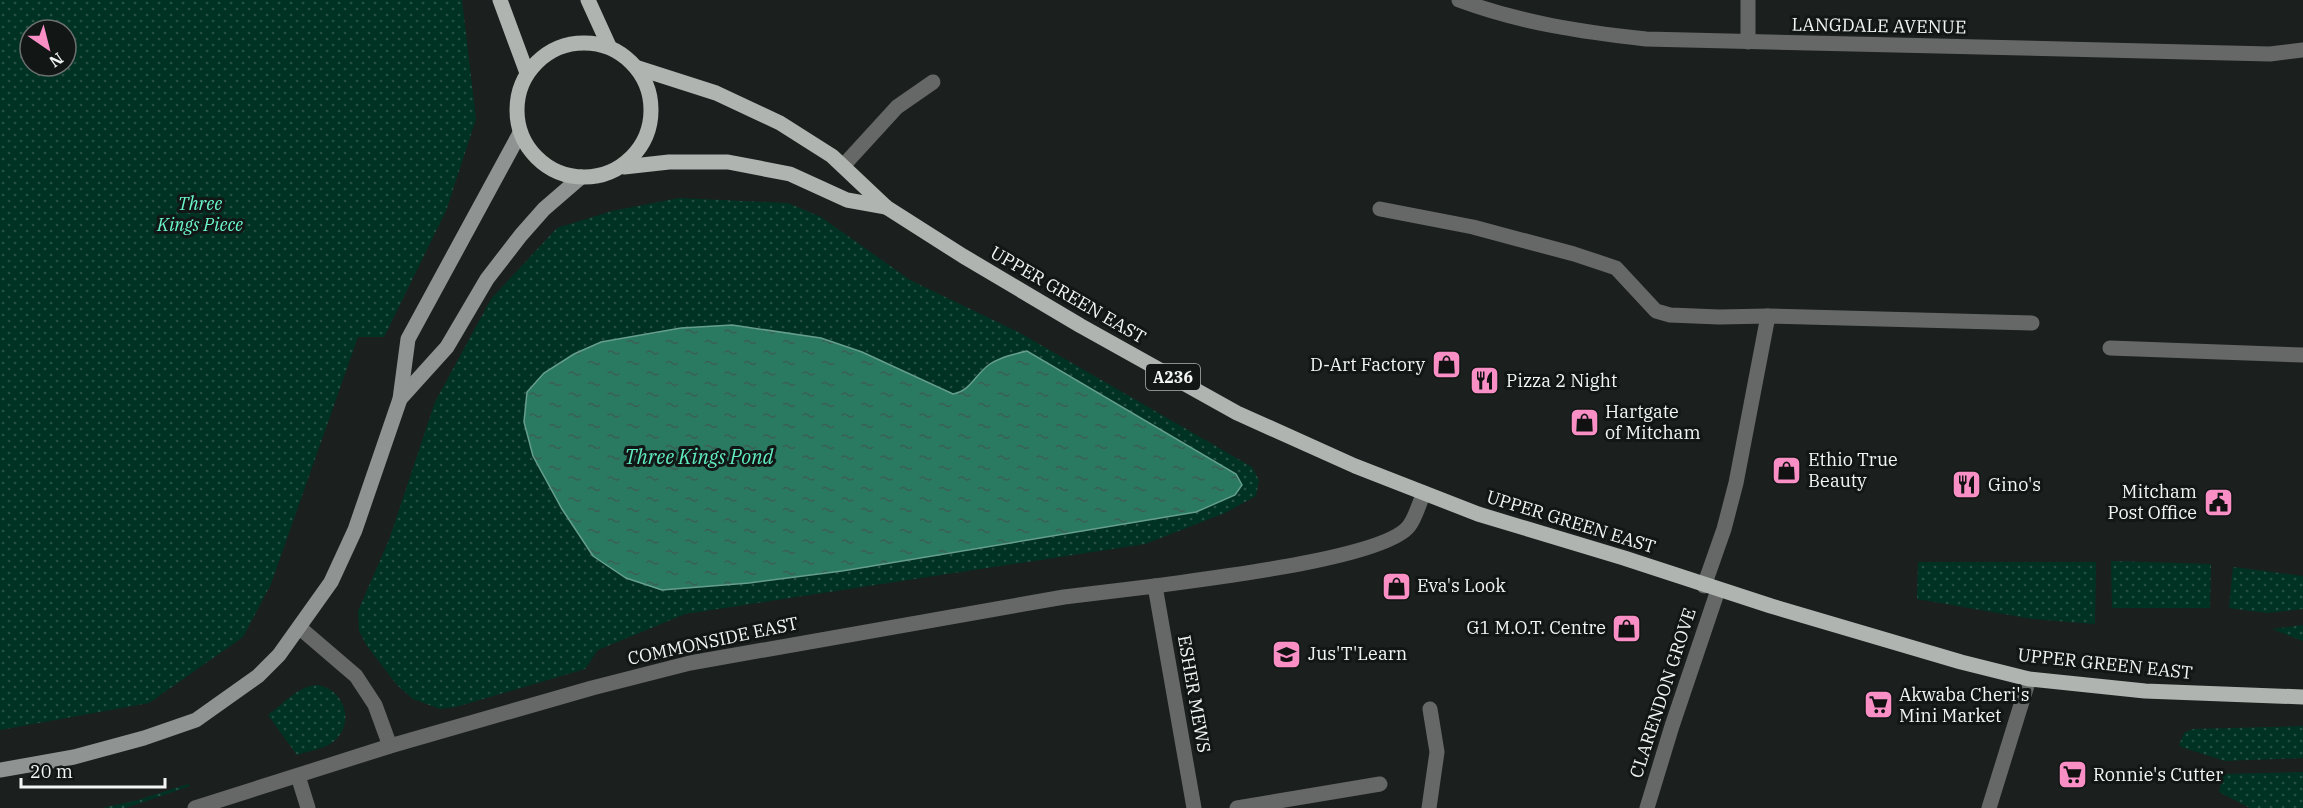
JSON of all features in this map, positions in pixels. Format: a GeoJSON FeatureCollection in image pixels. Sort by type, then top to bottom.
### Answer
{"type":"FeatureCollection","features":[{"type":"Feature","properties":{"kind":"main road"},"geometry":{"type":"LineString","coordinates":[[500,0],[527,73]]}},
{"type":"Feature","properties":{"kind":"main road"},"geometry":{"type":"LineString","coordinates":[[588,0],[609,46]]}},
{"type":"Feature","properties":{"kind":"main road"},"geometry":{"type":"LineString","coordinates":[[593,42],[609,46],[621,53],[638,69],[649,87],[653,109],[650,131],[624,166],[598,178],[581,177],[551,170],[534,156],[520,133],[516,104],[527,73],[550,52],[566,45],[593,42]]}},
{"type":"Feature","properties":{"kind":"main road","name":"UPPER GREEN EAST"},"geometry":{"type":"LineString","coordinates":[[638,69],[716,93],[780,123],[832,156],[886,207],[1061,315],[1237,413],[1355,466],[1424,493],[1478,513],[1624,558],[1711,588],[1961,662],[2030,679],[2145,691],[2303,697]]}},
{"type":"Feature","properties":{"kind":"main road","name":"UPPER GREEN EAST"},"geometry":{"type":"LineString","coordinates":[[624,166],[669,162],[728,162],[789,174],[847,200],[886,207]]}},
{"type":"Feature","properties":{"kind":"street","name":"LANGDALE AVENUE"},"geometry":{"type":"LineString","coordinates":[[1460,0],[1515,19],[1588,33],[1646,39],[2270,54],[2299,50]]}},
{"type":"Feature","properties":{"kind":"street"},"geometry":{"type":"LineString","coordinates":[[1748,0],[1748,42]]}},
{"type":"Feature","properties":{"kind":"street"},"geometry":{"type":"LineString","coordinates":[[843,166],[897,106],[933,82]]}},
{"type":"Feature","properties":{"kind":"street"},"geometry":{"type":"LineString","coordinates":[[0,770],[74,757],[144,738],[196,720],[258,676],[279,655],[331,582],[355,530],[400,399],[408,339],[520,133]]}},
{"type":"Feature","properties":{"kind":"street"},"geometry":{"type":"LineString","coordinates":[[400,399],[447,347],[487,279],[521,235],[544,208],[581,177]]}},
{"type":"Feature","properties":{"kind":"street"},"geometry":{"type":"LineString","coordinates":[[1380,209],[1473,228],[1574,254],[1616,268],[1656,312],[1670,315],[2032,323]]}},
{"type":"Feature","properties":{"kind":"street","name":"CLARENDON GROVE"},"geometry":{"type":"LineString","coordinates":[[1647,808],[1711,588],[1736,483],[1768,316]]}},
{"type":"Feature","properties":{"kind":"street"},"geometry":{"type":"LineString","coordinates":[[2110,348],[2303,355]]}},
{"type":"Feature","properties":{"kind":"street","name":"COMMONSIDE EAST"},"geometry":{"type":"LineString","coordinates":[[195,808],[390,746],[592,688],[690,663],[1064,597],[1252,572],[1322,559],[1382,544],[1408,527],[1424,493]]}},
{"type":"Feature","properties":{"kind":"street","name":"ESHER MEWS"},"geometry":{"type":"LineString","coordinates":[[1155,586],[1194,808]]}},
{"type":"Feature","properties":{"kind":"street"},"geometry":{"type":"LineString","coordinates":[[300,628],[356,676],[375,705],[390,746]]}},
{"type":"Feature","properties":{"kind":"street"},"geometry":{"type":"LineString","coordinates":[[1989,808],[2030,679]]}},
{"type":"Feature","properties":{"kind":"street"},"geometry":{"type":"LineString","coordinates":[[1428,808],[1437,752],[1430,709]]}},
{"type":"Feature","properties":{"kind":"street"},"geometry":{"type":"LineString","coordinates":[[298,776],[308,808]]}},
{"type":"Feature","properties":{"kind":"street"},"geometry":{"type":"LineString","coordinates":[[1237,808],[1380,784]]}},
{"type":"Feature","properties":{"kind":"green space","name":"Three Kings Piece"},"geometry":{"type":"Polygon","coordinates":[[[0,0],[462,0],[476,119],[446,211],[384,337],[358,337],[271,584],[243,637],[149,703],[0,730],[0,0]]]}},
{"type":"Feature","properties":{"kind":"green space"},"geometry":{"type":"Polygon","coordinates":[[[679,198],[788,203],[821,217],[910,280],[1020,333],[1252,467],[1259,480],[1256,496],[1225,513],[1145,544],[685,614],[598,650],[585,669],[456,707],[440,709],[413,699],[397,685],[367,646],[359,631],[358,611],[389,540],[435,402],[491,299],[557,228],[612,211],[679,198]]]}},
{"type":"Feature","properties":{"kind":"green space"},"geometry":{"type":"Polygon","coordinates":[[[2111,561],[2211,564],[2210,608],[2112,608],[2111,561]]]}},
{"type":"Feature","properties":{"kind":"green space"},"geometry":{"type":"Polygon","coordinates":[[[1918,562],[2096,562],[2095,624],[2033,619],[1917,599],[1918,562]]]}},
{"type":"Feature","properties":{"kind":"green space"},"geometry":{"type":"Polygon","coordinates":[[[2233,567],[2303,576],[2303,609],[2267,613],[2229,608],[2233,567]]]}},
{"type":"Feature","properties":{"kind":"green space"},"geometry":{"type":"Polygon","coordinates":[[[2303,625],[2303,641],[2272,629],[2303,625]]]}},
{"type":"Feature","properties":{"kind":"green space"},"geometry":{"type":"Polygon","coordinates":[[[318,685],[335,693],[341,700],[345,717],[344,726],[340,735],[333,742],[297,755],[268,715],[297,692],[318,685]]]}},
{"type":"Feature","properties":{"kind":"green space"},"geometry":{"type":"Polygon","coordinates":[[[2303,726],[2303,758],[2225,761],[2179,745],[2184,733],[2193,729],[2303,726]]]}},
{"type":"Feature","properties":{"kind":"green space"},"geometry":{"type":"Polygon","coordinates":[[[2303,772],[2303,808],[2250,808],[2219,792],[2223,774],[2303,772]]]}},
{"type":"Feature","properties":{"kind":"green space"},"geometry":{"type":"Polygon","coordinates":[[[188,784],[190,786],[126,808],[102,808],[138,800],[188,784]]]}},
{"type":"Feature","properties":{"kind":"water","name":"Three Kings Pond"},"geometry":{"type":"Polygon","coordinates":[[[732,325],[821,338],[862,352],[953,394],[965,389],[990,364],[1027,351],[1236,474],[1242,485],[1235,495],[1196,512],[842,571],[749,583],[662,590],[626,578],[593,556],[562,509],[533,456],[524,422],[527,392],[544,373],[574,354],[601,342],[681,328],[732,325]]]}},
{"type":"Feature","properties":{"kind":"place","name":"D-Art Factory"},"geometry":{"type":"Point","coordinates":[1446,365]}},
{"type":"Feature","properties":{"kind":"place","name":"Pizza 2 Night"},"geometry":{"type":"Point","coordinates":[1485,381]}},
{"type":"Feature","properties":{"kind":"place","name":"Hartgate of Mitcham"},"geometry":{"type":"Point","coordinates":[1584,422]}},
{"type":"Feature","properties":{"kind":"place","name":"Ethio True Beauty"},"geometry":{"type":"Point","coordinates":[1787,470]}},
{"type":"Feature","properties":{"kind":"place","name":"Gino's"},"geometry":{"type":"Point","coordinates":[1967,485]}},
{"type":"Feature","properties":{"kind":"place","name":"Mitcham Post Office"},"geometry":{"type":"Point","coordinates":[2218,502]}},
{"type":"Feature","properties":{"kind":"place","name":"Eva's Look"},"geometry":{"type":"Point","coordinates":[1396,586]}},
{"type":"Feature","properties":{"kind":"place","name":"G1 M.O.T. Centre"},"geometry":{"type":"Point","coordinates":[1627,628]}},
{"type":"Feature","properties":{"kind":"place","name":"Jus'T'Learn"},"geometry":{"type":"Point","coordinates":[1287,654]}},
{"type":"Feature","properties":{"kind":"place","name":"Akwaba Cheri's Mini Market"},"geometry":{"type":"Point","coordinates":[1878,705]}},
{"type":"Feature","properties":{"kind":"place","name":"Ronnie's Cutter"},"geometry":{"type":"Point","coordinates":[2072,775]}}]}
